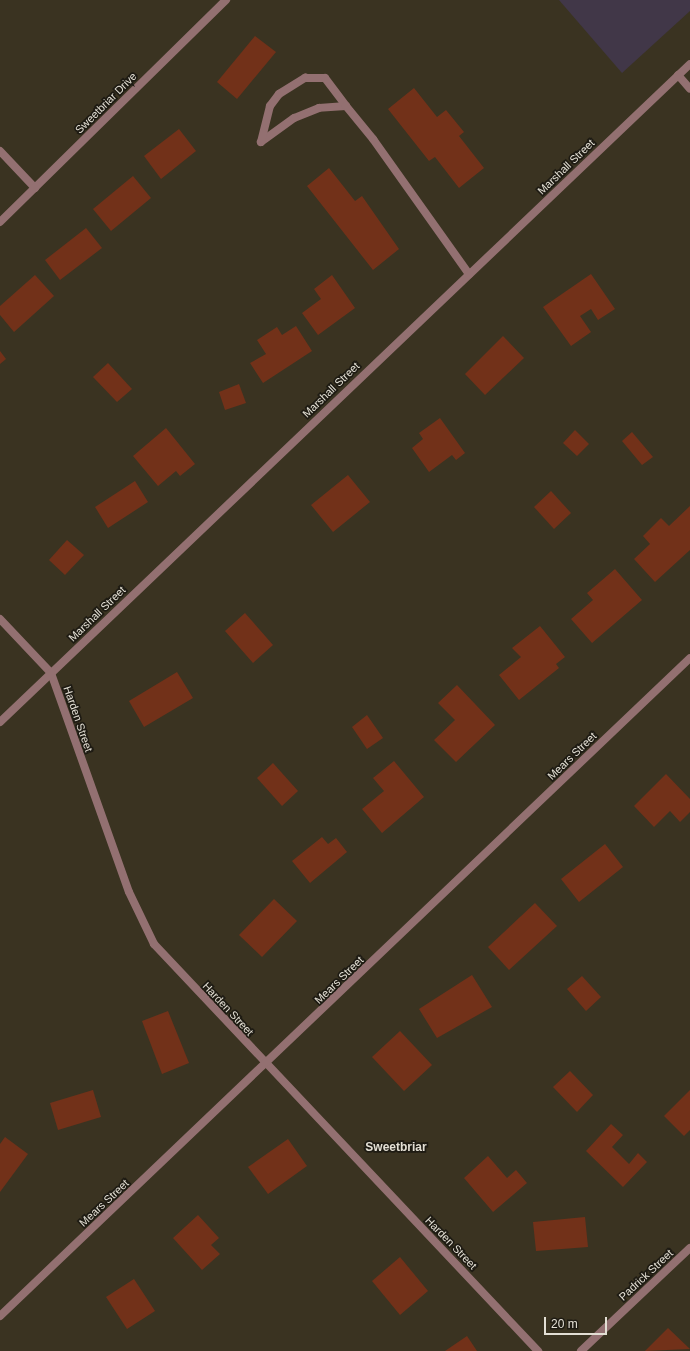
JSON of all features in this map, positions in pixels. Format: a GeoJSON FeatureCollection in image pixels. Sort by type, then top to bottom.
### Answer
{"type":"FeatureCollection","features":[{"type":"Feature","properties":{"kind":"street","name":"Sweetbriar Drive"},"geometry":{"type":"LineString","coordinates":[[0,222],[226,0]]}},
{"type":"Feature","properties":{"kind":"street","name":"Marshall Street"},"geometry":{"type":"LineString","coordinates":[[0,722],[690,64]]}},
{"type":"Feature","properties":{"kind":"street"},"geometry":{"type":"LineString","coordinates":[[678,75],[690,89]]}},
{"type":"Feature","properties":{"kind":"street"},"geometry":{"type":"LineString","coordinates":[[346,106],[319,108],[294,118],[261,142],[270,106],[291,84],[305,78],[325,78],[346,106],[470,274]]}},
{"type":"Feature","properties":{"kind":"street"},"geometry":{"type":"LineString","coordinates":[[0,151],[36,188]]}},
{"type":"Feature","properties":{"kind":"street","name":"Harden Street"},"geometry":{"type":"LineString","coordinates":[[0,619],[51,673],[129,892],[154,944],[266,1065],[538,1351]]}},
{"type":"Feature","properties":{"kind":"street","name":"Mears Street"},"geometry":{"type":"LineString","coordinates":[[0,1316],[266,1065],[690,658]]}},
{"type":"Feature","properties":{"kind":"street","name":"Padrick Street"},"geometry":{"type":"LineString","coordinates":[[582,1351],[690,1248]]}},
{"type":"Feature","properties":{"kind":"shaded area"},"geometry":{"type":"Polygon","coordinates":[[[559,0],[690,0],[690,11],[622,73],[559,0]]]}},
{"type":"Feature","properties":{"kind":"building"},"geometry":{"type":"Polygon","coordinates":[[[255,36],[276,52],[237,99],[217,82],[255,36]]]}},
{"type":"Feature","properties":{"kind":"building"},"geometry":{"type":"Polygon","coordinates":[[[414,88],[437,117],[446,110],[464,132],[459,136],[484,168],[459,188],[435,157],[429,161],[388,109],[414,88]]]}},
{"type":"Feature","properties":{"kind":"building"},"geometry":{"type":"Polygon","coordinates":[[[179,129],[196,151],[161,179],[144,156],[179,129]]]}},
{"type":"Feature","properties":{"kind":"building"},"geometry":{"type":"Polygon","coordinates":[[[329,168],[355,201],[362,196],[399,249],[373,270],[307,186],[329,168]]]}},
{"type":"Feature","properties":{"kind":"building"},"geometry":{"type":"Polygon","coordinates":[[[133,176],[151,198],[111,231],[93,209],[133,176]]]}},
{"type":"Feature","properties":{"kind":"building"},"geometry":{"type":"Polygon","coordinates":[[[86,228],[102,248],[60,280],[45,260],[86,228]]]}},
{"type":"Feature","properties":{"kind":"building"},"geometry":{"type":"Polygon","coordinates":[[[591,274],[615,309],[598,320],[591,309],[580,316],[591,332],[571,346],[543,307],[591,274]]]}},
{"type":"Feature","properties":{"kind":"building"},"geometry":{"type":"Polygon","coordinates":[[[35,275],[54,296],[14,332],[0,315],[0,306],[35,275]]]}},
{"type":"Feature","properties":{"kind":"building"},"geometry":{"type":"Polygon","coordinates":[[[332,275],[355,308],[318,335],[302,313],[321,299],[314,289],[332,275]]]}},
{"type":"Feature","properties":{"kind":"building"},"geometry":{"type":"Polygon","coordinates":[[[296,326],[312,351],[263,383],[250,363],[266,354],[257,340],[277,327],[282,335],[296,326]]]}},
{"type":"Feature","properties":{"kind":"building"},"geometry":{"type":"Polygon","coordinates":[[[503,336],[524,358],[485,395],[465,374],[503,336]]]}},
{"type":"Feature","properties":{"kind":"building"},"geometry":{"type":"Polygon","coordinates":[[[0,351],[6,359],[0,364],[0,351]]]}},
{"type":"Feature","properties":{"kind":"building"},"geometry":{"type":"Polygon","coordinates":[[[108,363],[132,389],[117,402],[93,377],[108,363]]]}},
{"type":"Feature","properties":{"kind":"building"},"geometry":{"type":"Polygon","coordinates":[[[239,384],[246,403],[225,410],[219,392],[239,384]]]}},
{"type":"Feature","properties":{"kind":"building"},"geometry":{"type":"Polygon","coordinates":[[[440,418],[465,453],[456,460],[452,455],[429,472],[412,448],[423,439],[419,433],[440,418]]]}},
{"type":"Feature","properties":{"kind":"building"},"geometry":{"type":"Polygon","coordinates":[[[166,428],[195,464],[180,476],[176,471],[158,486],[133,456],[166,428]]]}},
{"type":"Feature","properties":{"kind":"building"},"geometry":{"type":"Polygon","coordinates":[[[575,430],[589,444],[577,456],[563,443],[575,430]]]}},
{"type":"Feature","properties":{"kind":"building"},"geometry":{"type":"Polygon","coordinates":[[[632,432],[653,457],[642,465],[622,441],[632,432]]]}},
{"type":"Feature","properties":{"kind":"building"},"geometry":{"type":"Polygon","coordinates":[[[348,475],[370,502],[333,532],[311,505],[348,475]]]}},
{"type":"Feature","properties":{"kind":"building"},"geometry":{"type":"Polygon","coordinates":[[[135,481],[148,502],[108,528],[95,507],[135,481]]]}},
{"type":"Feature","properties":{"kind":"building"},"geometry":{"type":"Polygon","coordinates":[[[551,491],[571,513],[554,529],[534,507],[551,491]]]}},
{"type":"Feature","properties":{"kind":"building"},"geometry":{"type":"Polygon","coordinates":[[[690,506],[690,550],[655,582],[634,559],[650,544],[643,536],[661,518],[669,526],[690,506]]]}},
{"type":"Feature","properties":{"kind":"building"},"geometry":{"type":"Polygon","coordinates":[[[67,540],[84,555],[65,575],[49,560],[67,540]]]}},
{"type":"Feature","properties":{"kind":"building"},"geometry":{"type":"Polygon","coordinates":[[[615,569],[642,600],[592,643],[571,619],[593,600],[587,593],[615,569]]]}},
{"type":"Feature","properties":{"kind":"building"},"geometry":{"type":"Polygon","coordinates":[[[245,613],[273,645],[253,663],[225,631],[245,613]]]}},
{"type":"Feature","properties":{"kind":"building"},"geometry":{"type":"Polygon","coordinates":[[[540,626],[565,657],[556,664],[559,668],[519,700],[499,675],[521,657],[512,648],[540,626]]]}},
{"type":"Feature","properties":{"kind":"building"},"geometry":{"type":"Polygon","coordinates":[[[177,672],[193,698],[144,727],[129,701],[177,672]]]}},
{"type":"Feature","properties":{"kind":"building"},"geometry":{"type":"Polygon","coordinates":[[[457,685],[495,725],[456,762],[434,740],[455,720],[438,703],[457,685]]]}},
{"type":"Feature","properties":{"kind":"building"},"geometry":{"type":"Polygon","coordinates":[[[367,715],[383,738],[367,749],[352,727],[367,715]]]}},
{"type":"Feature","properties":{"kind":"building"},"geometry":{"type":"Polygon","coordinates":[[[394,761],[424,797],[382,833],[362,809],[384,791],[373,778],[394,761]]]}},
{"type":"Feature","properties":{"kind":"building"},"geometry":{"type":"Polygon","coordinates":[[[273,763],[298,791],[282,806],[257,778],[273,763]]]}},
{"type":"Feature","properties":{"kind":"building"},"geometry":{"type":"Polygon","coordinates":[[[666,774],[690,799],[690,812],[680,822],[670,811],[654,827],[634,806],[666,774]]]}},
{"type":"Feature","properties":{"kind":"building"},"geometry":{"type":"Polygon","coordinates":[[[322,837],[328,844],[336,838],[347,852],[310,883],[292,861],[322,837]]]}},
{"type":"Feature","properties":{"kind":"building"},"geometry":{"type":"Polygon","coordinates":[[[605,844],[623,867],[579,902],[561,879],[605,844]]]}},
{"type":"Feature","properties":{"kind":"building"},"geometry":{"type":"Polygon","coordinates":[[[274,899],[297,921],[262,957],[239,935],[274,899]]]}},
{"type":"Feature","properties":{"kind":"building"},"geometry":{"type":"Polygon","coordinates":[[[535,903],[557,926],[509,970],[488,947],[535,903]]]}},
{"type":"Feature","properties":{"kind":"building"},"geometry":{"type":"Polygon","coordinates":[[[472,975],[492,1007],[437,1038],[419,1009],[472,975]]]}},
{"type":"Feature","properties":{"kind":"building"},"geometry":{"type":"Polygon","coordinates":[[[582,976],[601,997],[586,1011],[567,989],[582,976]]]}},
{"type":"Feature","properties":{"kind":"building"},"geometry":{"type":"Polygon","coordinates":[[[168,1011],[189,1063],[162,1074],[142,1021],[168,1011]]]}},
{"type":"Feature","properties":{"kind":"building"},"geometry":{"type":"Polygon","coordinates":[[[400,1031],[432,1065],[404,1091],[372,1057],[400,1031]]]}},
{"type":"Feature","properties":{"kind":"building"},"geometry":{"type":"Polygon","coordinates":[[[570,1071],[593,1095],[577,1112],[553,1087],[570,1071]]]}},
{"type":"Feature","properties":{"kind":"building"},"geometry":{"type":"Polygon","coordinates":[[[93,1090],[101,1117],[58,1130],[50,1103],[93,1090]]]}},
{"type":"Feature","properties":{"kind":"building"},"geometry":{"type":"Polygon","coordinates":[[[690,1090],[690,1130],[684,1136],[664,1116],[690,1090]]]}},
{"type":"Feature","properties":{"kind":"building"},"geometry":{"type":"Polygon","coordinates":[[[611,1124],[623,1135],[612,1147],[629,1164],[638,1153],[647,1162],[623,1187],[586,1151],[611,1124]]]}},
{"type":"Feature","properties":{"kind":"building"},"geometry":{"type":"Polygon","coordinates":[[[5,1137],[28,1154],[0,1192],[0,1144],[5,1137]]]}},
{"type":"Feature","properties":{"kind":"building"},"geometry":{"type":"Polygon","coordinates":[[[288,1139],[307,1166],[268,1194],[248,1167],[288,1139]]]}},
{"type":"Feature","properties":{"kind":"building"},"geometry":{"type":"Polygon","coordinates":[[[488,1156],[507,1178],[516,1170],[527,1183],[493,1212],[464,1178],[488,1156]]]}},
{"type":"Feature","properties":{"kind":"building"},"geometry":{"type":"Polygon","coordinates":[[[198,1215],[219,1238],[211,1245],[220,1254],[202,1270],[173,1238],[198,1215]]]}},
{"type":"Feature","properties":{"kind":"building"},"geometry":{"type":"Polygon","coordinates":[[[585,1217],[588,1247],[536,1251],[533,1222],[585,1217]]]}},
{"type":"Feature","properties":{"kind":"building"},"geometry":{"type":"Polygon","coordinates":[[[400,1257],[428,1291],[400,1315],[372,1281],[400,1257]]]}},
{"type":"Feature","properties":{"kind":"building"},"geometry":{"type":"Polygon","coordinates":[[[134,1279],[155,1311],[127,1329],[106,1297],[134,1279]]]}},
{"type":"Feature","properties":{"kind":"building"},"geometry":{"type":"Polygon","coordinates":[[[668,1328],[690,1349],[645,1351],[668,1328]]]}},
{"type":"Feature","properties":{"kind":"building"},"geometry":{"type":"Polygon","coordinates":[[[467,1336],[477,1351],[445,1351],[467,1336]]]}},
{"type":"Feature","properties":{"kind":"district","name":"Sweetbriar"},"geometry":{"type":"Point","coordinates":[396,1148]}}]}
